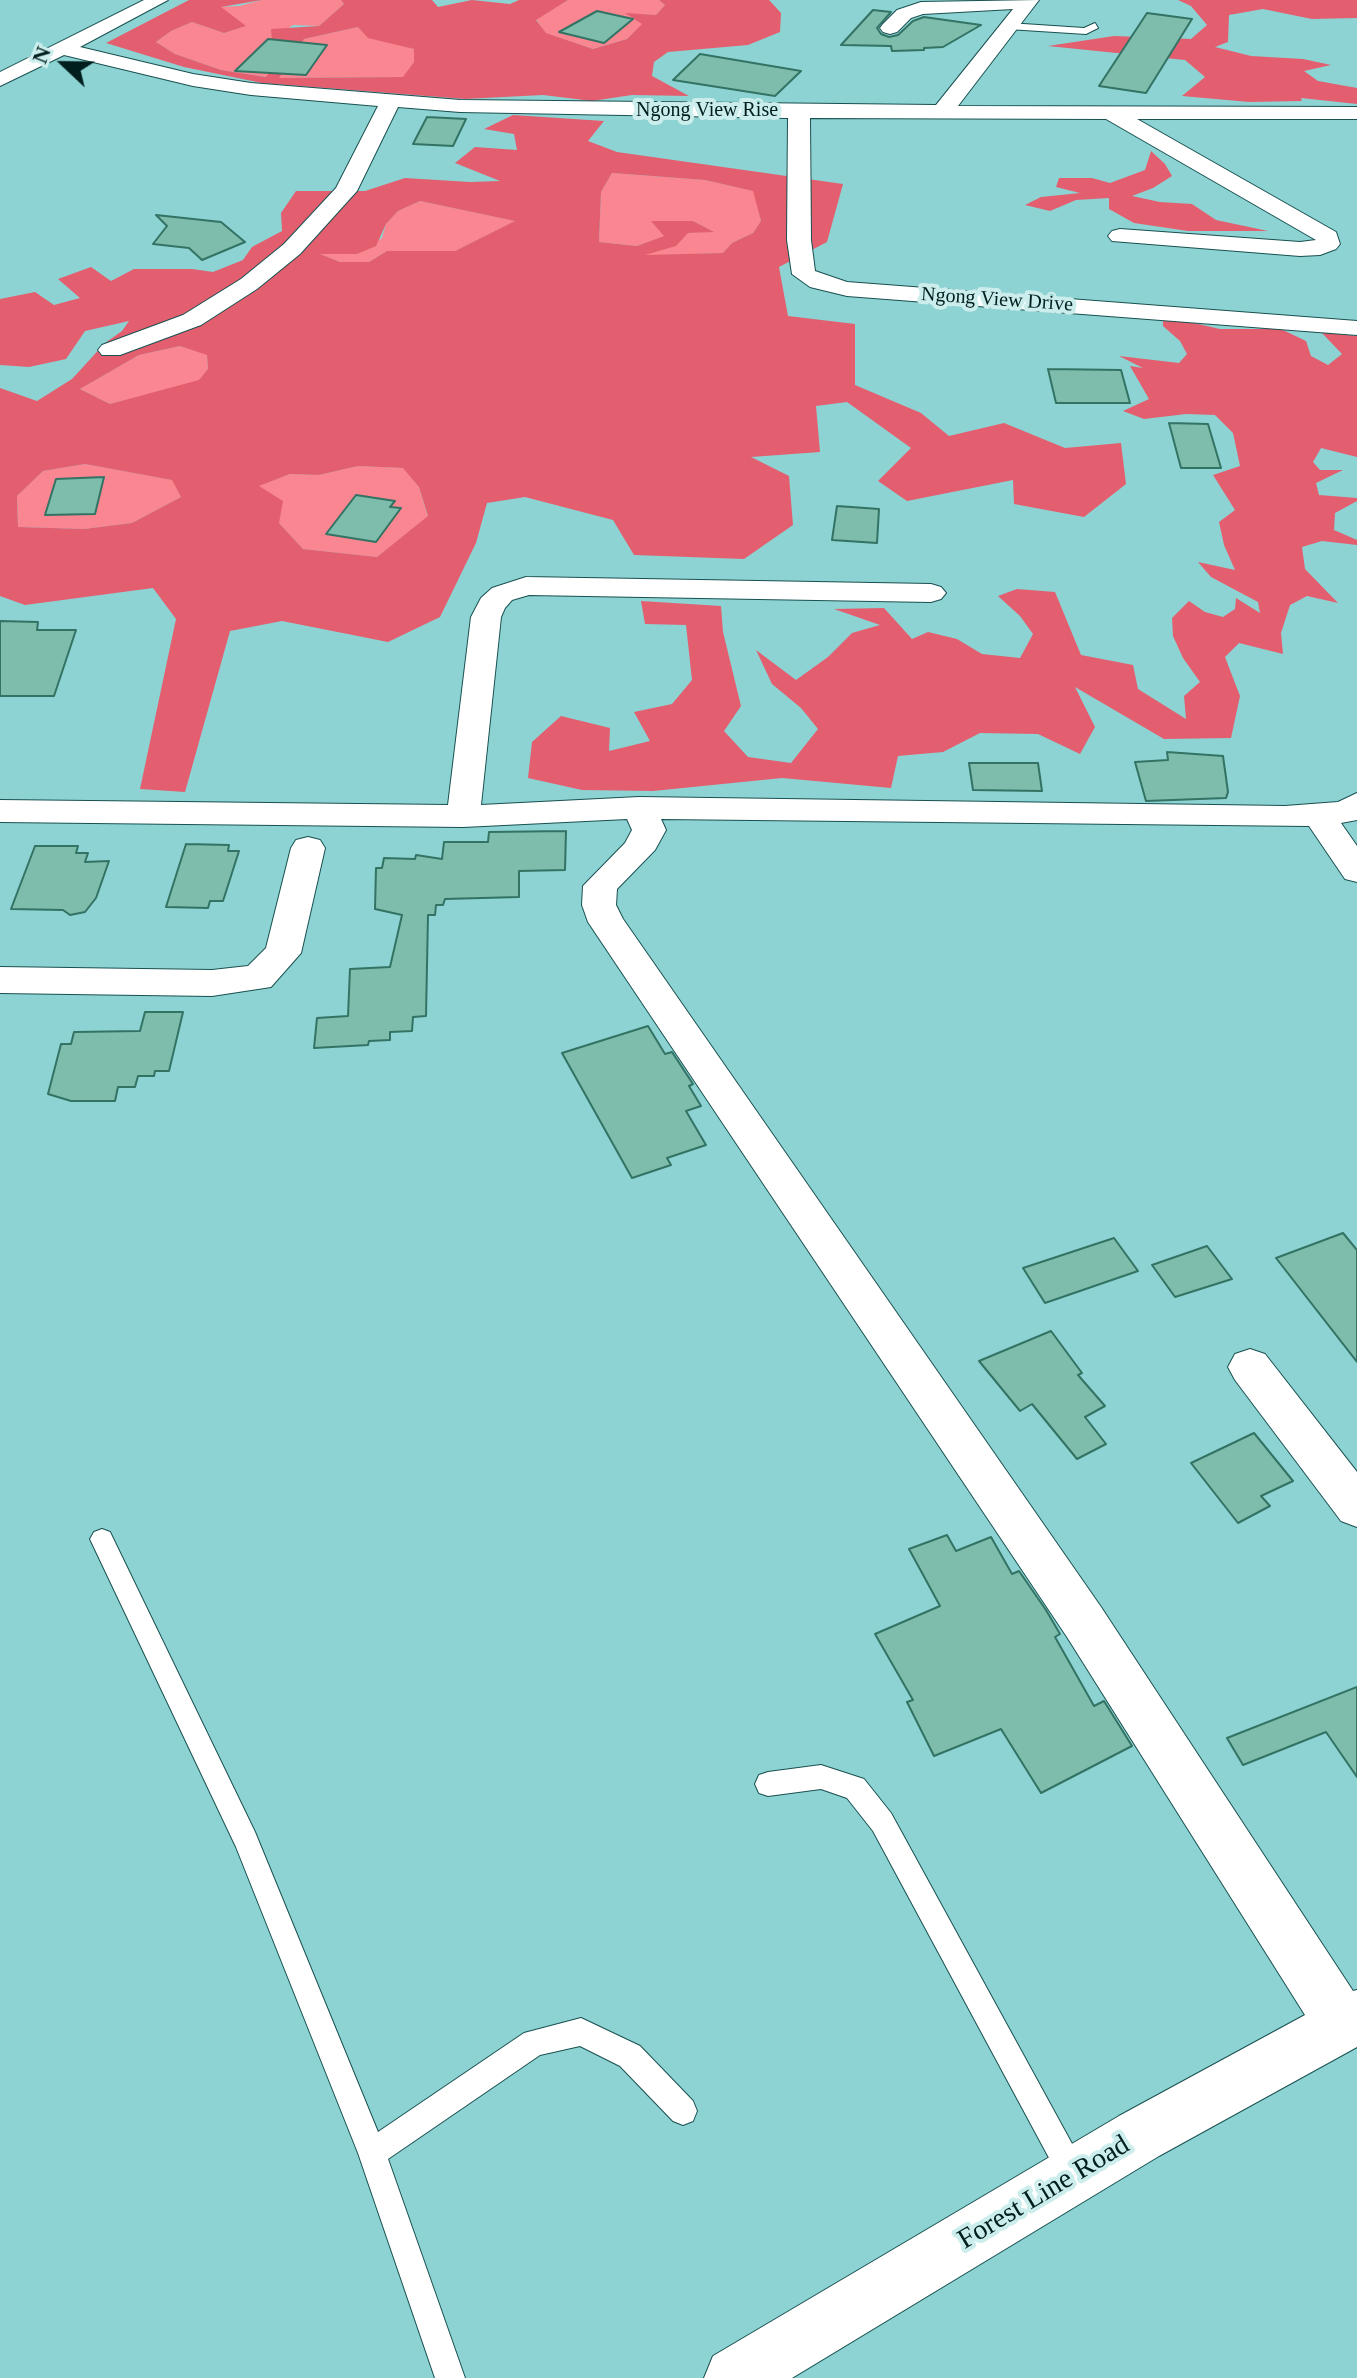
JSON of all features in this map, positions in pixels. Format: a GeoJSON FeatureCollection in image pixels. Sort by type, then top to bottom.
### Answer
{"type":"FeatureCollection","features":[{"type":"Feature","properties":{"kind":"street"},"geometry":{"type":"LineString","coordinates":[[0,80],[159,0]]}},
{"type":"Feature","properties":{"kind":"street"},"geometry":{"type":"LineString","coordinates":[[943,111],[1028,2]]}},
{"type":"Feature","properties":{"kind":"street"},"geometry":{"type":"LineString","coordinates":[[890,28],[904,14],[921,8],[1028,2]]}},
{"type":"Feature","properties":{"kind":"street","name":"Ngong View Rise"},"geometry":{"type":"LineString","coordinates":[[62,49],[193,80],[266,91],[390,102],[544,110],[1357,113]]}},
{"type":"Feature","properties":{"kind":"street"},"geometry":{"type":"LineString","coordinates":[[111,350],[192,320],[249,284],[292,249],[346,191],[390,102]]}},
{"type":"Feature","properties":{"kind":"street","name":"Ngong View Drive"},"geometry":{"type":"LineString","coordinates":[[799,110],[799,240],[804,274],[818,282],[847,289],[1357,328]]}},
{"type":"Feature","properties":{"kind":"street"},"geometry":{"type":"LineString","coordinates":[[1108,111],[1312,227],[1328,237],[1328,244],[1320,248],[1300,249],[1120,236]]}},
{"type":"Feature","properties":{"kind":"street"},"geometry":{"type":"LineString","coordinates":[[463,816],[486,617],[491,604],[502,594],[526,586],[931,593]]}},
{"type":"Feature","properties":{"kind":"street"},"geometry":{"type":"LineString","coordinates":[[0,811],[463,816],[639,808],[1319,816],[1347,812],[1357,804]]}},
{"type":"Feature","properties":{"kind":"street"},"geometry":{"type":"LineString","coordinates":[[639,808],[649,830],[638,850],[600,886],[599,905],[606,922],[1084,1622],[1349,2020]]}},
{"type":"Feature","properties":{"kind":"street"},"geometry":{"type":"LineString","coordinates":[[1319,816],[1357,871]]}},
{"type":"Feature","properties":{"kind":"street"},"geometry":{"type":"LineString","coordinates":[[0,980],[212,983],[258,978],[283,953],[308,848]]}},
{"type":"Feature","properties":{"kind":"street"},"geometry":{"type":"LineString","coordinates":[[1250,1367],[1357,1507]]}},
{"type":"Feature","properties":{"kind":"street","name":"Forest Line Road"},"geometry":{"type":"LineString","coordinates":[[735,2378],[1074,2176],[1349,2020]]}},
{"type":"Feature","properties":{"kind":"lane"},"geometry":{"type":"LineString","coordinates":[[1008,26],[1050,29]]}},
{"type":"Feature","properties":{"kind":"lane"},"geometry":{"type":"LineString","coordinates":[[102,1539],[246,1841],[372,2153],[450,2378]]}},
{"type":"Feature","properties":{"kind":"lane"},"geometry":{"type":"LineString","coordinates":[[768,1784],[821,1777],[855,1788],[882,1822],[1074,2176]]}},
{"type":"Feature","properties":{"kind":"lane"},"geometry":{"type":"LineString","coordinates":[[372,2153],[534,2043],[581,2032],[630,2056],[683,2111]]}},
{"type":"Feature","properties":{"kind":"shaded area"},"geometry":{"type":"Polygon","coordinates":[[[189,0],[262,0],[221,7],[246,26],[224,33],[192,22],[156,42],[175,54],[221,70],[266,77],[274,66],[271,29],[319,26],[344,4],[341,0],[432,0],[438,7],[472,0],[510,4],[519,0],[568,0],[536,20],[546,33],[593,49],[627,39],[642,24],[625,13],[656,15],[665,5],[659,0],[769,0],[781,13],[780,32],[748,45],[668,52],[654,62],[652,76],[689,96],[632,95],[592,101],[543,95],[465,99],[262,83],[184,67],[106,43],[189,0]],[[358,27],[304,39],[279,78],[403,77],[414,62],[414,49],[368,38],[358,27]]]}},
{"type":"Feature","properties":{"kind":"shaded area"},"geometry":{"type":"Polygon","coordinates":[[[262,0],[341,0],[344,4],[319,26],[293,25],[272,40],[274,66],[267,77],[221,70],[175,54],[156,42],[192,22],[224,33],[245,26],[220,7],[262,0]]]}},
{"type":"Feature","properties":{"kind":"shaded area"},"geometry":{"type":"Polygon","coordinates":[[[568,0],[659,0],[665,5],[656,15],[627,14],[643,24],[627,39],[593,49],[545,33],[536,19],[568,0]]]}},
{"type":"Feature","properties":{"kind":"shaded area"},"geometry":{"type":"Polygon","coordinates":[[[1178,0],[1357,0],[1357,18],[1312,19],[1263,9],[1229,15],[1228,42],[1215,47],[1251,56],[1303,59],[1331,65],[1304,71],[1318,81],[1357,88],[1357,104],[1301,98],[1302,101],[1249,102],[1182,96],[1205,77],[1185,60],[1048,46],[1114,36],[1191,39],[1207,25],[1191,6],[1178,0]]]}},
{"type":"Feature","properties":{"kind":"shaded area"},"geometry":{"type":"Polygon","coordinates":[[[358,27],[414,49],[414,62],[404,77],[278,78],[304,39],[358,27]]]}},
{"type":"Feature","properties":{"kind":"shaded area"},"geometry":{"type":"Polygon","coordinates":[[[513,115],[604,121],[588,141],[617,152],[843,184],[827,242],[779,267],[788,316],[855,324],[855,385],[921,413],[949,436],[1004,423],[1065,448],[1121,443],[1126,484],[1084,517],[1014,504],[1013,480],[907,501],[878,481],[911,448],[847,402],[816,406],[820,452],[751,457],[789,476],[793,525],[744,559],[634,555],[613,520],[525,497],[487,503],[476,543],[440,617],[388,642],[282,621],[230,631],[185,792],[140,789],[176,619],[153,588],[25,605],[0,596],[0,388],[37,401],[72,379],[129,321],[85,331],[66,359],[29,367],[0,365],[0,299],[35,292],[54,305],[80,298],[58,279],[91,267],[111,281],[134,269],[213,272],[243,260],[252,247],[282,231],[281,213],[296,191],[365,191],[405,178],[500,181],[455,163],[475,147],[517,150],[514,134],[484,129],[513,115]],[[612,173],[601,192],[599,242],[637,246],[664,236],[651,221],[693,221],[714,232],[688,233],[676,246],[645,255],[723,253],[732,243],[753,233],[761,221],[753,191],[705,180],[612,173]],[[420,201],[398,211],[386,224],[376,246],[357,254],[320,254],[340,262],[369,262],[387,251],[455,251],[515,221],[420,201]],[[180,346],[139,355],[80,389],[110,404],[199,380],[208,369],[207,355],[180,346]],[[85,464],[43,471],[17,496],[18,527],[84,529],[132,523],[181,497],[172,480],[85,464]],[[358,466],[319,475],[290,474],[259,486],[283,501],[279,523],[303,549],[377,557],[428,516],[419,487],[403,468],[358,466]]]}},
{"type":"Feature","properties":{"kind":"shaded area"},"geometry":{"type":"Polygon","coordinates":[[[1151,151],[1172,176],[1132,196],[1192,204],[1216,220],[1268,231],[1188,231],[1134,223],[1109,209],[1109,198],[1076,200],[1050,211],[1025,205],[1041,197],[1080,193],[1056,187],[1059,178],[1092,178],[1110,183],[1145,170],[1151,151]]]}},
{"type":"Feature","properties":{"kind":"shaded area"},"geometry":{"type":"Polygon","coordinates":[[[612,173],[705,180],[754,191],[761,221],[753,233],[732,243],[723,253],[640,256],[688,233],[712,231],[693,221],[652,221],[665,236],[637,246],[599,242],[601,192],[612,173]]]}},
{"type":"Feature","properties":{"kind":"shaded area"},"geometry":{"type":"Polygon","coordinates":[[[420,201],[516,221],[455,251],[387,251],[369,262],[340,262],[317,253],[357,254],[382,238],[386,224],[398,211],[420,201]]]}},
{"type":"Feature","properties":{"kind":"shaded area"},"geometry":{"type":"Polygon","coordinates":[[[1163,316],[1220,329],[1281,329],[1306,341],[1311,356],[1328,365],[1342,354],[1321,332],[1357,336],[1357,457],[1321,448],[1313,462],[1320,470],[1343,470],[1316,483],[1319,495],[1357,498],[1357,501],[1335,513],[1334,530],[1357,540],[1357,545],[1322,541],[1302,547],[1305,569],[1338,603],[1307,596],[1290,605],[1281,633],[1283,654],[1239,643],[1225,657],[1240,696],[1231,738],[1164,739],[1075,687],[1095,727],[1080,754],[1038,734],[980,733],[943,752],[898,756],[891,788],[782,778],[653,791],[582,790],[528,778],[532,742],[561,716],[610,728],[609,751],[650,741],[634,712],[672,704],[692,680],[686,625],[645,624],[641,601],[721,606],[723,632],[741,706],[724,731],[748,757],[791,763],[818,729],[801,708],[772,684],[756,650],[796,680],[828,657],[852,633],[880,625],[834,609],[884,608],[912,639],[928,632],[957,639],[982,654],[1020,658],[1033,634],[1020,616],[998,596],[1017,589],[1055,592],[1081,655],[1133,665],[1138,689],[1186,719],[1184,696],[1200,682],[1183,658],[1173,636],[1172,618],[1189,601],[1205,612],[1223,617],[1235,609],[1236,598],[1260,613],[1258,602],[1211,577],[1198,562],[1235,570],[1224,545],[1219,522],[1235,510],[1213,475],[1240,466],[1233,433],[1215,415],[1186,414],[1144,419],[1123,411],[1149,399],[1130,366],[1143,368],[1119,356],[1179,363],[1187,354],[1180,341],[1163,326],[1163,316]]]}},
{"type":"Feature","properties":{"kind":"shaded area"},"geometry":{"type":"Polygon","coordinates":[[[180,346],[207,354],[208,369],[199,381],[110,404],[80,389],[139,355],[180,346]]]}},
{"type":"Feature","properties":{"kind":"shaded area"},"geometry":{"type":"Polygon","coordinates":[[[85,464],[173,480],[181,497],[132,523],[84,529],[18,527],[17,496],[43,471],[85,464]]]}},
{"type":"Feature","properties":{"kind":"shaded area"},"geometry":{"type":"Polygon","coordinates":[[[358,466],[404,468],[419,487],[428,517],[377,557],[303,549],[279,523],[258,486],[290,474],[319,475],[358,466]]]}},
{"type":"Feature","properties":{"kind":"building"},"geometry":{"type":"Polygon","coordinates":[[[873,10],[891,12],[877,28],[889,37],[898,35],[913,21],[924,17],[981,25],[943,47],[924,50],[892,51],[891,46],[841,45],[873,10]]]}},
{"type":"Feature","properties":{"kind":"building"},"geometry":{"type":"Polygon","coordinates":[[[597,11],[633,19],[604,43],[559,32],[597,11]]]}},
{"type":"Feature","properties":{"kind":"building"},"geometry":{"type":"Polygon","coordinates":[[[1147,13],[1192,19],[1146,93],[1099,86],[1147,13]]]}},
{"type":"Feature","properties":{"kind":"building"},"geometry":{"type":"Polygon","coordinates":[[[268,39],[327,45],[306,75],[235,71],[268,39]]]}},
{"type":"Feature","properties":{"kind":"building"},"geometry":{"type":"Polygon","coordinates":[[[700,54],[801,71],[775,96],[673,80],[700,54]]]}},
{"type":"Feature","properties":{"kind":"building"},"geometry":{"type":"Polygon","coordinates":[[[427,117],[466,119],[453,146],[413,144],[427,117]]]}},
{"type":"Feature","properties":{"kind":"building"},"geometry":{"type":"Polygon","coordinates":[[[156,215],[221,222],[245,242],[202,260],[189,248],[153,244],[167,226],[156,215]]]}},
{"type":"Feature","properties":{"kind":"building"},"geometry":{"type":"Polygon","coordinates":[[[1048,369],[1121,370],[1130,403],[1056,403],[1048,369]]]}},
{"type":"Feature","properties":{"kind":"building"},"geometry":{"type":"Polygon","coordinates":[[[1169,423],[1208,424],[1221,468],[1181,468],[1169,423]]]}},
{"type":"Feature","properties":{"kind":"building"},"geometry":{"type":"Polygon","coordinates":[[[104,477],[95,514],[45,515],[56,479],[104,477]]]}},
{"type":"Feature","properties":{"kind":"building"},"geometry":{"type":"Polygon","coordinates":[[[356,495],[395,501],[390,507],[401,508],[376,542],[326,534],[356,495]]]}},
{"type":"Feature","properties":{"kind":"building"},"geometry":{"type":"Polygon","coordinates":[[[837,506],[879,509],[877,543],[832,540],[837,506]]]}},
{"type":"Feature","properties":{"kind":"building"},"geometry":{"type":"Polygon","coordinates":[[[0,621],[38,622],[37,630],[76,630],[54,696],[0,696],[0,621]]]}},
{"type":"Feature","properties":{"kind":"building"},"geometry":{"type":"Polygon","coordinates":[[[1167,752],[1223,756],[1228,792],[1226,798],[1146,801],[1135,762],[1168,760],[1167,752]]]}},
{"type":"Feature","properties":{"kind":"building"},"geometry":{"type":"Polygon","coordinates":[[[969,763],[1038,763],[1042,791],[973,790],[969,763]]]}},
{"type":"Feature","properties":{"kind":"building"},"geometry":{"type":"Polygon","coordinates":[[[566,831],[565,870],[519,871],[519,897],[445,899],[443,905],[436,905],[435,915],[428,915],[426,1016],[413,1017],[412,1031],[390,1032],[390,1040],[369,1041],[368,1045],[314,1048],[317,1018],[348,1016],[350,969],[390,967],[402,915],[375,909],[376,868],[382,868],[384,858],[415,859],[416,855],[442,859],[444,842],[488,842],[489,832],[566,831]]]}},
{"type":"Feature","properties":{"kind":"building"},"geometry":{"type":"Polygon","coordinates":[[[186,844],[229,845],[228,851],[239,851],[223,901],[210,901],[208,908],[166,907],[186,844]]]}},
{"type":"Feature","properties":{"kind":"building"},"geometry":{"type":"Polygon","coordinates":[[[35,846],[78,846],[76,853],[88,853],[85,862],[109,861],[96,898],[85,912],[70,915],[63,910],[11,909],[35,846]]]}},
{"type":"Feature","properties":{"kind":"building"},"geometry":{"type":"Polygon","coordinates":[[[145,1012],[183,1012],[169,1071],[155,1071],[154,1076],[138,1076],[135,1087],[118,1087],[115,1101],[71,1101],[48,1094],[61,1044],[71,1044],[74,1032],[140,1031],[145,1012]]]}},
{"type":"Feature","properties":{"kind":"building"},"geometry":{"type":"Polygon","coordinates":[[[648,1026],[665,1054],[672,1052],[693,1084],[689,1086],[701,1106],[686,1111],[706,1145],[667,1158],[671,1165],[632,1178],[562,1053],[648,1026]]]}},
{"type":"Feature","properties":{"kind":"building"},"geometry":{"type":"Polygon","coordinates":[[[1343,1233],[1357,1250],[1357,1362],[1276,1258],[1343,1233]]]}},
{"type":"Feature","properties":{"kind":"building"},"geometry":{"type":"Polygon","coordinates":[[[1114,1238],[1138,1271],[1045,1303],[1023,1268],[1114,1238]]]}},
{"type":"Feature","properties":{"kind":"building"},"geometry":{"type":"Polygon","coordinates":[[[1207,1246],[1232,1279],[1175,1297],[1152,1265],[1207,1246]]]}},
{"type":"Feature","properties":{"kind":"building"},"geometry":{"type":"Polygon","coordinates":[[[1051,1331],[1082,1373],[1078,1375],[1105,1406],[1085,1417],[1106,1444],[1077,1459],[1032,1404],[1020,1411],[979,1361],[1051,1331]]]}},
{"type":"Feature","properties":{"kind":"building"},"geometry":{"type":"Polygon","coordinates":[[[1254,1433],[1293,1481],[1261,1496],[1270,1506],[1238,1523],[1191,1463],[1254,1433]]]}},
{"type":"Feature","properties":{"kind":"building"},"geometry":{"type":"Polygon","coordinates":[[[947,1535],[956,1551],[991,1537],[1012,1574],[1019,1571],[1046,1610],[1060,1634],[1055,1637],[1094,1706],[1104,1701],[1132,1746],[1041,1793],[1001,1729],[934,1756],[907,1702],[913,1700],[875,1634],[940,1606],[909,1549],[947,1535]]]}},
{"type":"Feature","properties":{"kind":"building"},"geometry":{"type":"Polygon","coordinates":[[[1357,1687],[1357,1777],[1326,1732],[1243,1765],[1227,1738],[1357,1687]]]}}]}
